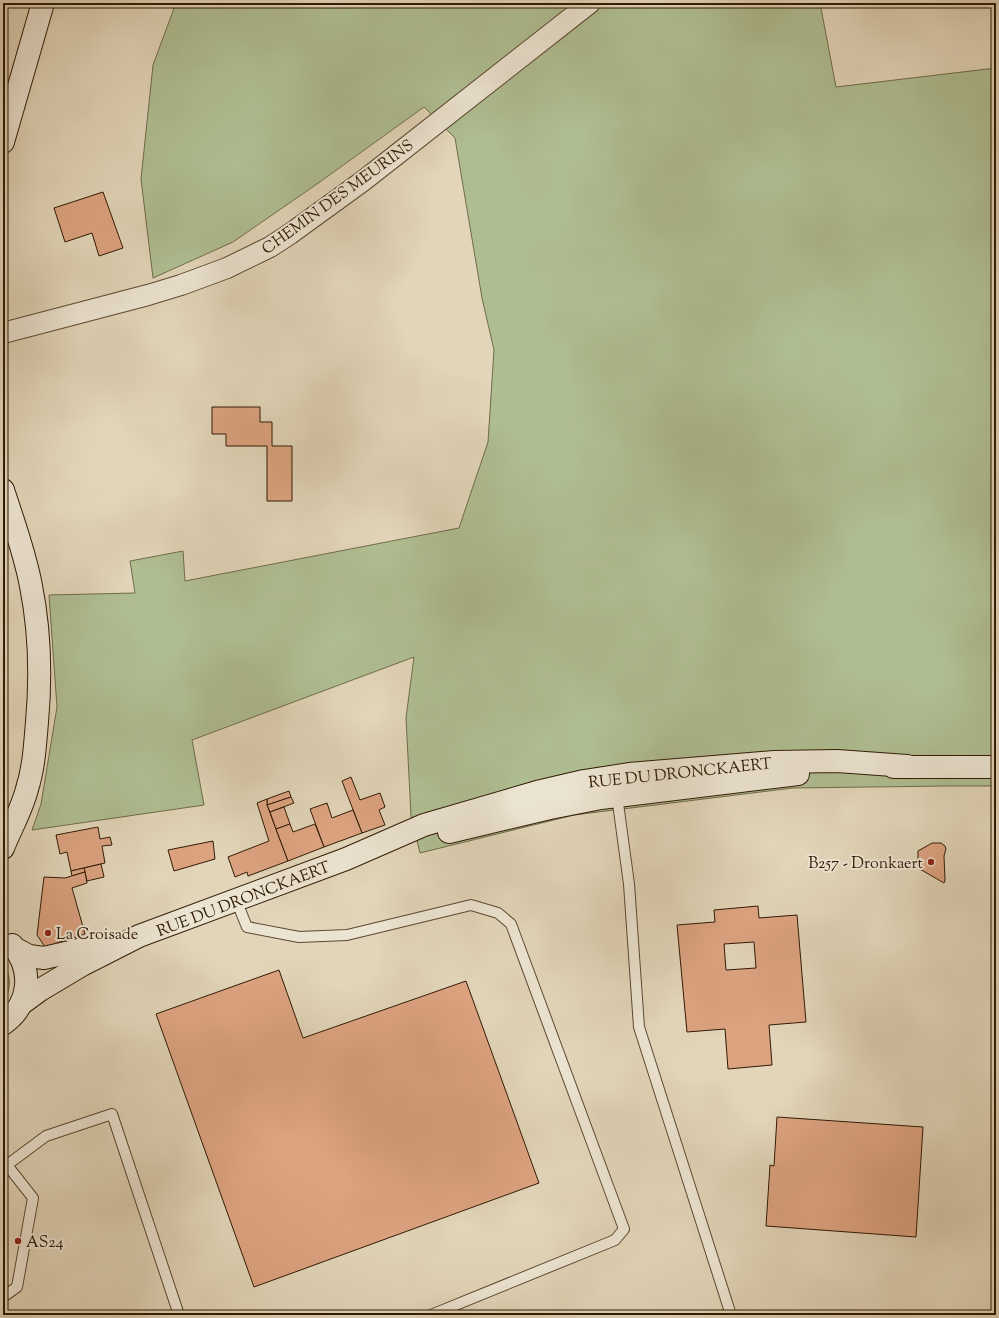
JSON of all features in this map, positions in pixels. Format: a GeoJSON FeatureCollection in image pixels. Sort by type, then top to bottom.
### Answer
{"type":"FeatureCollection","features":[{"type":"Feature","properties":{"kind":"main road"},"geometry":{"type":"LineString","coordinates":[[3,142],[43,3]]}},
{"type":"Feature","properties":{"kind":"main road"},"geometry":{"type":"LineString","coordinates":[[3,490],[22,549],[30,581],[38,630],[39,652],[38,705],[34,753],[28,788],[11,816],[3,848]]}},
{"type":"Feature","properties":{"kind":"main road","name":"RUE DU DRONCKAERT"},"geometry":{"type":"LineString","coordinates":[[140,936],[346,859],[402,834],[441,820],[536,792],[603,778],[654,772],[807,761],[837,761],[907,766],[996,767]]}},
{"type":"Feature","properties":{"kind":"main road","name":"RUE DU DRONCKAERT"},"geometry":{"type":"LineString","coordinates":[[346,859],[517,815],[617,796],[825,771],[907,766]]}},
{"type":"Feature","properties":{"kind":"main road"},"geometry":{"type":"LineString","coordinates":[[7,940],[29,956],[44,958],[140,936]]}},
{"type":"Feature","properties":{"kind":"main road"},"geometry":{"type":"LineString","coordinates":[[21,1004],[40,990],[82,965],[140,936]]}},
{"type":"Feature","properties":{"kind":"main road"},"geometry":{"type":"LineString","coordinates":[[3,1024],[15,1014],[21,1004],[25,993],[26,975],[21,958],[7,940]]}},
{"type":"Feature","properties":{"kind":"street","name":"CHEMIN DES MEURINS"},"geometry":{"type":"LineString","coordinates":[[3,333],[181,285],[226,268],[270,247],[363,181],[590,3]]}},
{"type":"Feature","properties":{"kind":"lane"},"geometry":{"type":"LineString","coordinates":[[617,796],[629,884],[639,1028],[731,1315]]}},
{"type":"Feature","properties":{"kind":"lane"},"geometry":{"type":"LineString","coordinates":[[236,900],[247,926],[299,937],[347,935],[471,905],[498,913],[511,924],[624,1229],[615,1240],[431,1315]]}},
{"type":"Feature","properties":{"kind":"lane"},"geometry":{"type":"LineString","coordinates":[[3,1297],[17,1287],[33,1198],[5,1164],[46,1136],[112,1114],[179,1315]]}},
{"type":"Feature","properties":{"kind":"green space"},"geometry":{"type":"Polygon","coordinates":[[[176,3],[820,3],[836,87],[996,68],[996,786],[793,788],[574,815],[420,853],[411,816],[406,718],[414,657],[192,740],[204,805],[32,830],[41,804],[57,707],[49,595],[135,593],[130,561],[183,551],[185,581],[459,528],[488,442],[494,350],[482,298],[455,138],[424,107],[233,242],[153,278],[141,179],[153,65],[176,3]]]}},
{"type":"Feature","properties":{"kind":"green space"},"geometry":{"type":"Polygon","coordinates":[[[3,962],[8,972],[9,987],[3,1002],[3,962]]]}},
{"type":"Feature","properties":{"kind":"building"},"geometry":{"type":"Polygon","coordinates":[[[103,192],[123,248],[99,256],[92,233],[65,242],[54,208],[103,192]]]}},
{"type":"Feature","properties":{"kind":"building"},"geometry":{"type":"Polygon","coordinates":[[[212,407],[260,407],[260,422],[272,422],[272,446],[292,446],[292,501],[267,501],[267,446],[226,446],[226,434],[212,434],[212,407]]]}},
{"type":"Feature","properties":{"kind":"building"},"geometry":{"type":"Polygon","coordinates":[[[351,777],[360,800],[380,793],[385,807],[379,810],[385,825],[362,833],[342,781],[351,777]]]}},
{"type":"Feature","properties":{"kind":"building"},"geometry":{"type":"Polygon","coordinates":[[[289,791],[291,797],[267,805],[267,799],[289,791]]]}},
{"type":"Feature","properties":{"kind":"building"},"geometry":{"type":"Polygon","coordinates":[[[291,797],[294,803],[270,812],[267,805],[291,797]]]}},
{"type":"Feature","properties":{"kind":"building"},"geometry":{"type":"Polygon","coordinates":[[[267,799],[267,805],[288,861],[248,876],[247,872],[235,877],[228,857],[269,841],[257,803],[267,799]]]}},
{"type":"Feature","properties":{"kind":"building"},"geometry":{"type":"Polygon","coordinates":[[[327,803],[332,818],[353,810],[362,833],[324,847],[310,809],[327,803]]]}},
{"type":"Feature","properties":{"kind":"building"},"geometry":{"type":"Polygon","coordinates":[[[284,807],[290,824],[276,829],[270,812],[284,807]]]}},
{"type":"Feature","properties":{"kind":"building"},"geometry":{"type":"Polygon","coordinates":[[[290,824],[293,832],[315,824],[324,847],[288,861],[276,829],[290,824]]]}},
{"type":"Feature","properties":{"kind":"building"},"geometry":{"type":"Polygon","coordinates":[[[98,827],[100,839],[110,837],[112,845],[102,846],[105,863],[71,871],[67,852],[60,854],[56,835],[98,827]]]}},
{"type":"Feature","properties":{"kind":"building"},"geometry":{"type":"Polygon","coordinates":[[[213,841],[215,859],[174,871],[168,850],[213,841]]]}},
{"type":"Feature","properties":{"kind":"building","name":"B257 - Dronkaert"},"geometry":{"type":"Polygon","coordinates":[[[932,843],[941,843],[946,849],[944,856],[944,883],[918,868],[918,851],[932,843]]]}},
{"type":"Feature","properties":{"kind":"building"},"geometry":{"type":"Polygon","coordinates":[[[101,864],[104,877],[87,881],[84,868],[101,864]]]}},
{"type":"Feature","properties":{"kind":"building"},"geometry":{"type":"Polygon","coordinates":[[[84,868],[85,872],[72,876],[71,871],[84,868]]]}},
{"type":"Feature","properties":{"kind":"building"},"geometry":{"type":"Polygon","coordinates":[[[85,872],[87,883],[72,888],[85,934],[45,947],[37,935],[44,877],[65,878],[85,872]]]}},
{"type":"Feature","properties":{"kind":"building"},"geometry":{"type":"Polygon","coordinates":[[[758,906],[759,918],[797,915],[806,1022],[769,1025],[772,1065],[728,1069],[725,1029],[687,1032],[677,925],[715,922],[714,910],[758,906]],[[754,942],[724,944],[726,970],[756,968],[754,942]]]}},
{"type":"Feature","properties":{"kind":"building"},"geometry":{"type":"Polygon","coordinates":[[[279,970],[303,1038],[466,981],[539,1183],[254,1287],[156,1014],[279,970]]]}},
{"type":"Feature","properties":{"kind":"building"},"geometry":{"type":"Polygon","coordinates":[[[777,1117],[923,1127],[916,1237],[766,1226],[770,1165],[774,1166],[777,1117]]]}},
{"type":"Feature","properties":{"kind":"place","name":"B257 - Dronkaert"},"geometry":{"type":"Point","coordinates":[931,862]}},
{"type":"Feature","properties":{"kind":"place","name":"La Croisade"},"geometry":{"type":"Point","coordinates":[48,933]}},
{"type":"Feature","properties":{"kind":"place","name":"AS24"},"geometry":{"type":"Point","coordinates":[18,1241]}}]}
